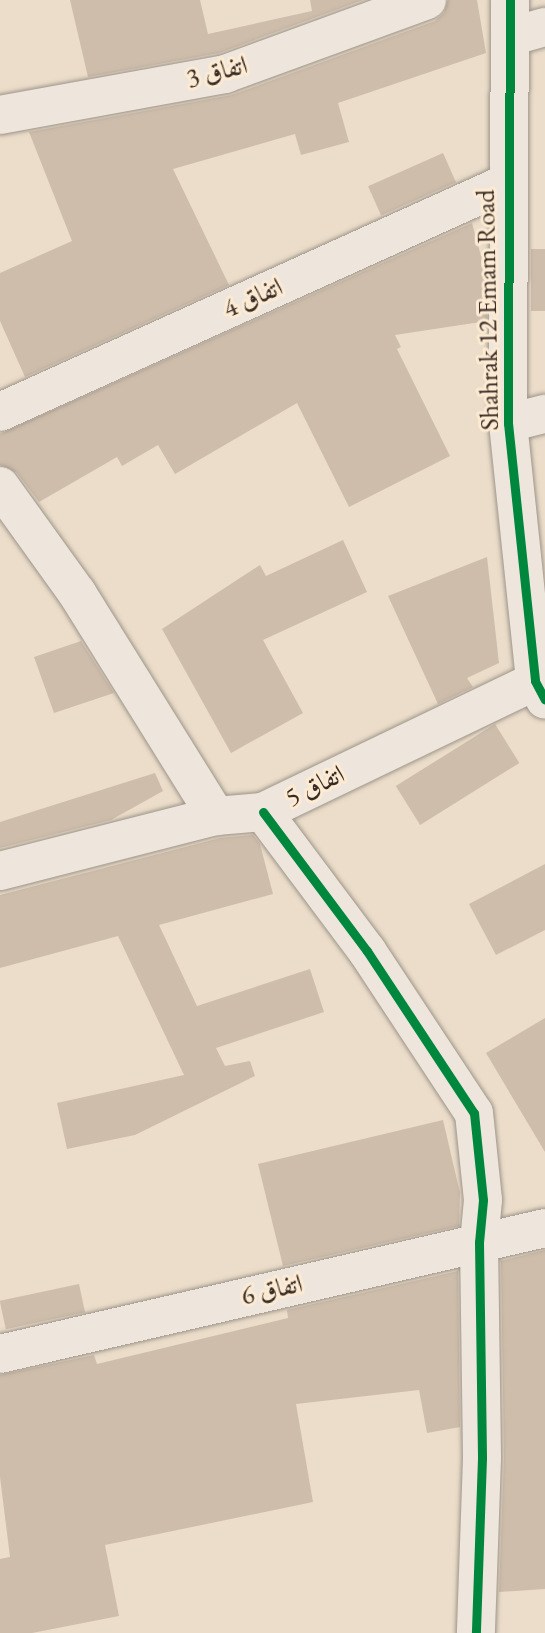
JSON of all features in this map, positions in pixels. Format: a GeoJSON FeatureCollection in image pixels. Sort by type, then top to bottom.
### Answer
{"type":"FeatureCollection","features":[{"type":"Feature","properties":{"kind":"street","name":"اتفاق 3"},"geometry":{"type":"LineString","coordinates":[[0,115],[225,74],[427,0]]}},
{"type":"Feature","properties":{"kind":"street","name":"Shahrak 12 Emam Road"},"geometry":{"type":"LineString","coordinates":[[523,21],[507,183],[508,423],[540,690]]}},
{"type":"Feature","properties":{"kind":"street","name":"اتفاق 4"},"geometry":{"type":"LineString","coordinates":[[0,412],[507,183]]}},
{"type":"Feature","properties":{"kind":"street"},"geometry":{"type":"LineString","coordinates":[[508,423],[545,414]]}},
{"type":"Feature","properties":{"kind":"street"},"geometry":{"type":"LineString","coordinates":[[0,486],[77,593],[216,816]]}},
{"type":"Feature","properties":{"kind":"street","name":"اتفاق 5"},"geometry":{"type":"LineString","coordinates":[[0,871],[216,816],[263,811],[540,690]]}},
{"type":"Feature","properties":{"kind":"street"},"geometry":{"type":"LineString","coordinates":[[263,811],[367,951],[474,1113],[484,1200],[479,1242],[482,1458],[476,1633]]}},
{"type":"Feature","properties":{"kind":"street","name":"اتفاق 6"},"geometry":{"type":"LineString","coordinates":[[0,1354],[545,1228]]}},
{"type":"Feature","properties":{"kind":"building"},"geometry":{"type":"Polygon","coordinates":[[[70,0],[200,0],[208,34],[312,11],[310,0],[363,0],[219,53],[88,77],[70,0]]]}},
{"type":"Feature","properties":{"kind":"building"},"geometry":{"type":"Polygon","coordinates":[[[448,0],[477,0],[486,53],[338,103],[349,142],[301,155],[295,134],[173,169],[229,285],[25,377],[0,321],[0,273],[72,241],[29,132],[232,95],[435,21],[444,13],[448,0]]]}},
{"type":"Feature","properties":{"kind":"building"},"geometry":{"type":"Polygon","coordinates":[[[443,153],[456,182],[381,216],[368,186],[443,153]]]}},
{"type":"Feature","properties":{"kind":"building"},"geometry":{"type":"Polygon","coordinates":[[[472,223],[481,256],[487,255],[487,321],[395,335],[401,347],[397,349],[450,456],[349,507],[297,403],[175,474],[158,445],[122,466],[117,457],[39,502],[17,473],[0,465],[0,434],[472,223]]]}},
{"type":"Feature","properties":{"kind":"building"},"geometry":{"type":"Polygon","coordinates":[[[531,249],[545,249],[545,311],[531,311],[531,249]]]}},
{"type":"Feature","properties":{"kind":"building"},"geometry":{"type":"Polygon","coordinates":[[[343,540],[367,592],[263,640],[303,713],[231,753],[162,629],[260,565],[266,576],[343,540]]]}},
{"type":"Feature","properties":{"kind":"building"},"geometry":{"type":"Polygon","coordinates":[[[487,557],[499,663],[467,678],[473,687],[438,704],[388,596],[487,557]]]}},
{"type":"Feature","properties":{"kind":"building"},"geometry":{"type":"Polygon","coordinates":[[[81,641],[114,693],[54,713],[34,657],[81,641]]]}},
{"type":"Feature","properties":{"kind":"building"},"geometry":{"type":"Polygon","coordinates":[[[495,724],[519,763],[420,825],[396,786],[495,724]]]}},
{"type":"Feature","properties":{"kind":"building"},"geometry":{"type":"Polygon","coordinates":[[[155,773],[163,791],[111,820],[0,848],[0,822],[155,773]]]}},
{"type":"Feature","properties":{"kind":"building"},"geometry":{"type":"Polygon","coordinates":[[[253,835],[260,844],[273,894],[159,925],[197,1006],[310,969],[324,1012],[216,1048],[225,1066],[250,1061],[255,1076],[135,1135],[67,1149],[57,1103],[184,1075],[118,936],[0,968],[0,895],[220,838],[253,835]]]}},
{"type":"Feature","properties":{"kind":"building"},"geometry":{"type":"Polygon","coordinates":[[[545,864],[545,930],[496,955],[469,904],[545,864]]]}},
{"type":"Feature","properties":{"kind":"building"},"geometry":{"type":"Polygon","coordinates":[[[545,1018],[545,1152],[486,1053],[545,1018]]]}},
{"type":"Feature","properties":{"kind":"building"},"geometry":{"type":"Polygon","coordinates":[[[443,1120],[460,1193],[459,1226],[283,1266],[258,1164],[443,1120]]]}},
{"type":"Feature","properties":{"kind":"building"},"geometry":{"type":"Polygon","coordinates":[[[545,1250],[545,1589],[499,1592],[504,1458],[501,1261],[545,1250]]]}},
{"type":"Feature","properties":{"kind":"building"},"geometry":{"type":"Polygon","coordinates":[[[458,1271],[460,1427],[427,1433],[419,1390],[296,1404],[313,1502],[105,1545],[119,1616],[32,1633],[0,1633],[0,1559],[10,1557],[0,1477],[0,1375],[94,1355],[97,1364],[288,1318],[287,1310],[458,1271]]]}},
{"type":"Feature","properties":{"kind":"building"},"geometry":{"type":"Polygon","coordinates":[[[79,1284],[85,1312],[6,1329],[0,1301],[79,1284]]]}},
{"type":"Feature","properties":{"kind":"cycle path"},"geometry":{"type":"LineString","coordinates":[[510,0],[508,423],[535,681],[545,700]]}},
{"type":"Feature","properties":{"kind":"cycle path"},"geometry":{"type":"LineString","coordinates":[[263,812],[367,951],[474,1113],[483,1200],[479,1242],[482,1458],[476,1633]]}}]}
